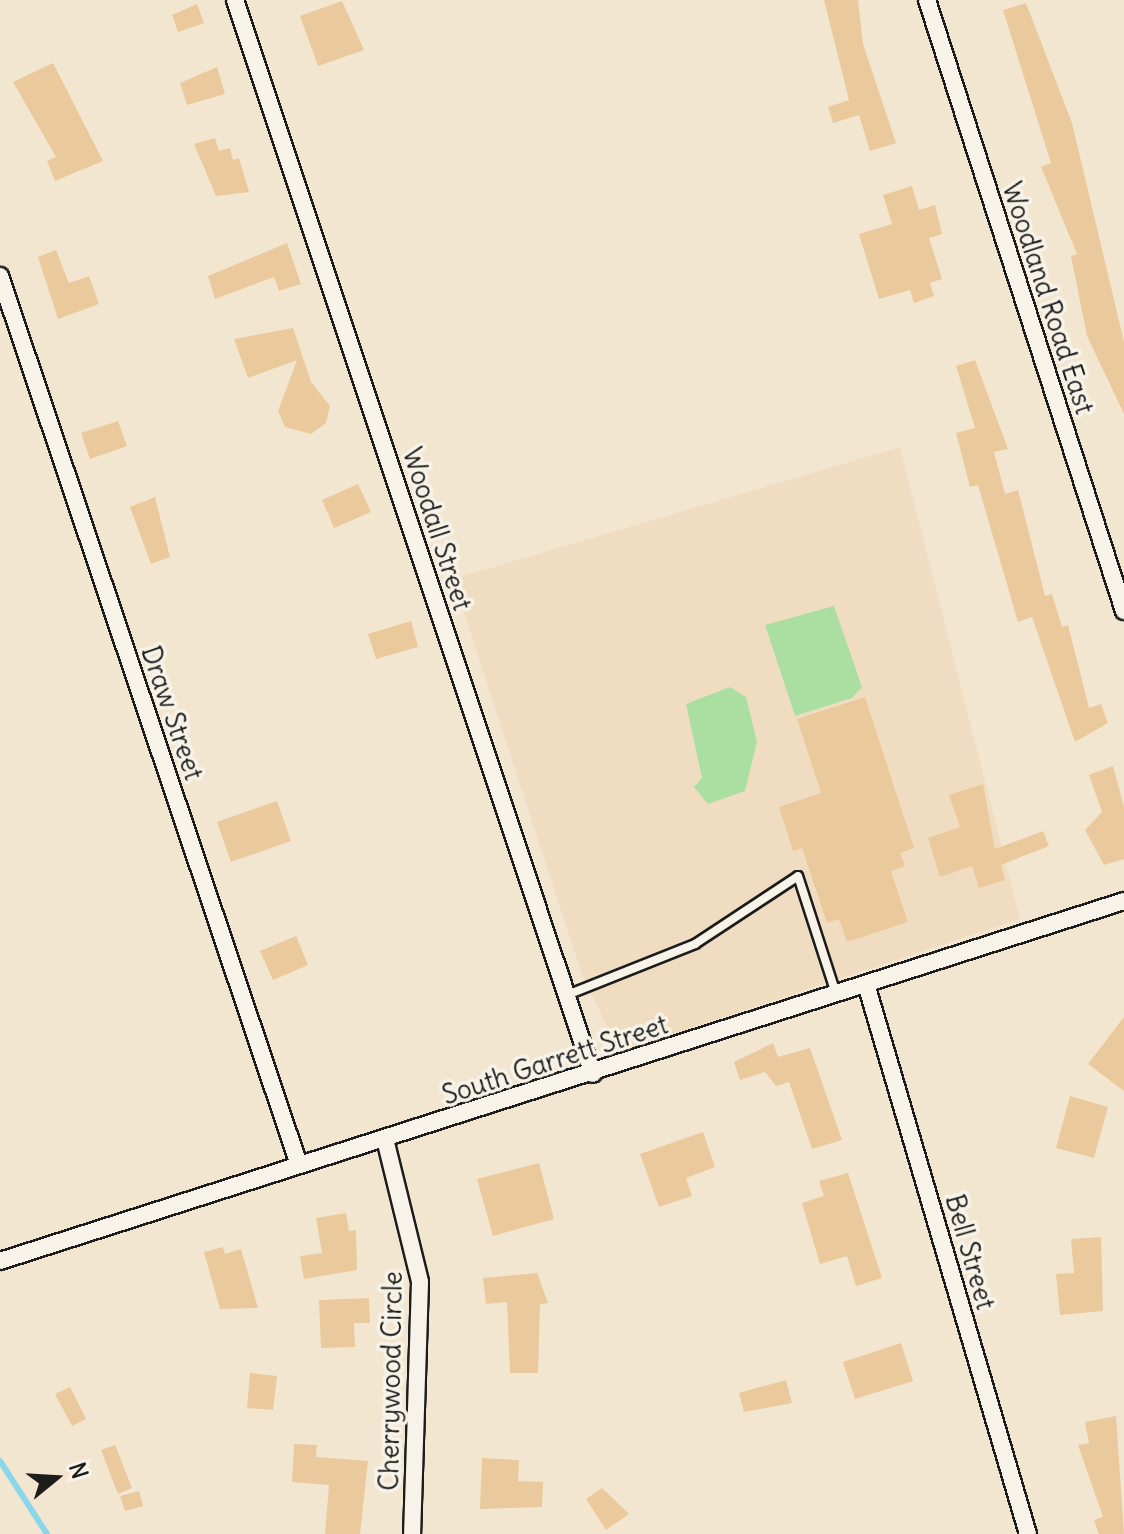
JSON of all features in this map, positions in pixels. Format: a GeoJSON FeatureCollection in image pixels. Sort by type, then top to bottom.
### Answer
{"type":"FeatureCollection","features":[{"type":"Feature","properties":{"kind":"street","name":"Woodall Street"},"geometry":{"type":"LineString","coordinates":[[235,0],[593,1074]]}},
{"type":"Feature","properties":{"kind":"street","name":"Woodland Road East"},"geometry":{"type":"LineString","coordinates":[[927,0],[1124,611]]}},
{"type":"Feature","properties":{"kind":"street","name":"Draw Street"},"geometry":{"type":"LineString","coordinates":[[0,276],[299,1165]]}},
{"type":"Feature","properties":{"kind":"street","name":"South Garrett Street"},"geometry":{"type":"LineString","coordinates":[[0,1261],[593,1074],[1124,901]]}},
{"type":"Feature","properties":{"kind":"street","name":"Bell Street"},"geometry":{"type":"LineString","coordinates":[[866,984],[1028,1534]]}},
{"type":"Feature","properties":{"kind":"street","name":"Cherrywood Circle"},"geometry":{"type":"LineString","coordinates":[[385,1139],[420,1282],[412,1534]]}},
{"type":"Feature","properties":{"kind":"lane"},"geometry":{"type":"LineString","coordinates":[[567,995],[695,944],[798,876],[836,994]]}},
{"type":"Feature","properties":{"kind":"shaded area"},"geometry":{"type":"Polygon","coordinates":[[[900,447],[1020,919],[619,1052],[581,972],[453,579],[900,447]]]}},
{"type":"Feature","properties":{"kind":"green space"},"geometry":{"type":"Polygon","coordinates":[[[834,606],[862,687],[852,698],[795,716],[765,625],[834,606]]]}},
{"type":"Feature","properties":{"kind":"green space"},"geometry":{"type":"Polygon","coordinates":[[[730,687],[746,697],[757,742],[745,791],[708,804],[694,787],[702,778],[686,704],[730,687]]]}},
{"type":"Feature","properties":{"kind":"building"},"geometry":{"type":"Polygon","coordinates":[[[824,0],[858,0],[863,44],[896,143],[870,151],[859,115],[833,123],[828,107],[849,100],[824,0]]]}},
{"type":"Feature","properties":{"kind":"building"},"geometry":{"type":"Polygon","coordinates":[[[342,1],[364,50],[318,66],[300,16],[342,1]]]}},
{"type":"Feature","properties":{"kind":"building"},"geometry":{"type":"Polygon","coordinates":[[[1026,3],[1072,123],[1124,342],[1124,414],[1087,336],[1071,256],[1077,254],[1041,167],[1051,163],[1003,10],[1026,3]]]}},
{"type":"Feature","properties":{"kind":"building"},"geometry":{"type":"Polygon","coordinates":[[[197,4],[204,23],[178,32],[172,15],[197,4]]]}},
{"type":"Feature","properties":{"kind":"building"},"geometry":{"type":"Polygon","coordinates":[[[53,63],[103,161],[55,181],[47,161],[56,157],[13,82],[53,63]]]}},
{"type":"Feature","properties":{"kind":"building"},"geometry":{"type":"Polygon","coordinates":[[[217,67],[225,94],[187,105],[180,83],[217,67]]]}},
{"type":"Feature","properties":{"kind":"building"},"geometry":{"type":"Polygon","coordinates":[[[215,138],[219,151],[230,148],[233,160],[239,158],[249,192],[216,196],[194,144],[215,138]]]}},
{"type":"Feature","properties":{"kind":"building"},"geometry":{"type":"Polygon","coordinates":[[[912,186],[919,210],[935,205],[942,234],[929,238],[942,279],[930,283],[934,296],[914,303],[910,290],[879,299],[859,234],[892,224],[883,195],[912,186]]]}},
{"type":"Feature","properties":{"kind":"building"},"geometry":{"type":"Polygon","coordinates":[[[287,243],[301,284],[279,291],[274,277],[215,299],[208,276],[287,243]]]}},
{"type":"Feature","properties":{"kind":"building"},"geometry":{"type":"Polygon","coordinates":[[[56,250],[69,283],[89,276],[99,304],[58,319],[38,257],[56,250]]]}},
{"type":"Feature","properties":{"kind":"building"},"geometry":{"type":"Polygon","coordinates":[[[293,328],[311,382],[330,406],[326,423],[311,434],[285,427],[278,411],[297,360],[248,378],[234,339],[293,328]]]}},
{"type":"Feature","properties":{"kind":"building"},"geometry":{"type":"Polygon","coordinates":[[[975,360],[1008,449],[994,452],[1005,494],[1018,490],[1045,596],[1052,594],[1062,627],[1068,625],[1089,708],[1101,704],[1108,723],[1075,742],[1032,617],[1018,622],[978,485],[970,487],[956,433],[975,428],[956,366],[975,360]]]}},
{"type":"Feature","properties":{"kind":"building"},"geometry":{"type":"Polygon","coordinates":[[[118,421],[127,446],[90,459],[81,433],[118,421]]]}},
{"type":"Feature","properties":{"kind":"building"},"geometry":{"type":"Polygon","coordinates":[[[358,484],[371,512],[334,528],[322,500],[358,484]]]}},
{"type":"Feature","properties":{"kind":"building"},"geometry":{"type":"Polygon","coordinates":[[[155,497],[170,557],[151,564],[130,507],[155,497]]]}},
{"type":"Feature","properties":{"kind":"building"},"geometry":{"type":"Polygon","coordinates":[[[411,621],[418,647],[376,659],[368,634],[411,621]]]}},
{"type":"Feature","properties":{"kind":"building"},"geometry":{"type":"Polygon","coordinates":[[[865,697],[914,848],[900,853],[905,866],[891,871],[908,922],[847,942],[839,919],[827,923],[802,848],[793,851],[779,807],[821,793],[797,719],[865,697]]]}},
{"type":"Feature","properties":{"kind":"building"},"geometry":{"type":"Polygon","coordinates":[[[1113,766],[1124,807],[1124,859],[1104,865],[1085,830],[1102,812],[1089,775],[1113,766]]]}},
{"type":"Feature","properties":{"kind":"building"},"geometry":{"type":"Polygon","coordinates":[[[983,784],[995,849],[1043,831],[1049,846],[1001,865],[1005,880],[979,888],[972,866],[940,877],[928,838],[960,827],[949,795],[983,784]]]}},
{"type":"Feature","properties":{"kind":"building"},"geometry":{"type":"Polygon","coordinates":[[[277,801],[291,841],[231,862],[217,822],[277,801]]]}},
{"type":"Feature","properties":{"kind":"building"},"geometry":{"type":"Polygon","coordinates":[[[296,936],[308,965],[273,980],[260,951],[296,936]]]}},
{"type":"Feature","properties":{"kind":"building"},"geometry":{"type":"Polygon","coordinates":[[[1124,1017],[1124,1091],[1088,1064],[1124,1017]]]}},
{"type":"Feature","properties":{"kind":"building"},"geometry":{"type":"Polygon","coordinates":[[[773,1043],[778,1057],[810,1048],[842,1140],[812,1149],[789,1082],[776,1086],[765,1072],[740,1080],[734,1062],[773,1043]]]}},
{"type":"Feature","properties":{"kind":"building"},"geometry":{"type":"Polygon","coordinates":[[[1070,1096],[1108,1107],[1094,1158],[1056,1148],[1070,1096]]]}},
{"type":"Feature","properties":{"kind":"building"},"geometry":{"type":"Polygon","coordinates":[[[703,1132],[715,1167],[686,1178],[692,1196],[659,1207],[640,1154],[703,1132]]]}},
{"type":"Feature","properties":{"kind":"building"},"geometry":{"type":"Polygon","coordinates":[[[539,1163],[554,1219],[493,1236],[477,1179],[539,1163]]]}},
{"type":"Feature","properties":{"kind":"building"},"geometry":{"type":"Polygon","coordinates":[[[848,1173],[882,1278],[856,1286],[847,1256],[820,1264],[802,1203],[824,1196],[819,1181],[848,1173]]]}},
{"type":"Feature","properties":{"kind":"building"},"geometry":{"type":"Polygon","coordinates":[[[346,1213],[349,1231],[356,1230],[357,1270],[304,1279],[300,1256],[322,1253],[316,1218],[346,1213]]]}},
{"type":"Feature","properties":{"kind":"building"},"geometry":{"type":"Polygon","coordinates":[[[1101,1237],[1103,1311],[1060,1315],[1056,1274],[1074,1273],[1071,1239],[1101,1237]]]}},
{"type":"Feature","properties":{"kind":"building"},"geometry":{"type":"Polygon","coordinates":[[[223,1247],[225,1254],[241,1249],[258,1308],[220,1309],[204,1252],[223,1247]]]}},
{"type":"Feature","properties":{"kind":"building"},"geometry":{"type":"Polygon","coordinates":[[[537,1273],[548,1303],[540,1304],[538,1373],[510,1373],[507,1302],[486,1304],[483,1278],[537,1273]]]}},
{"type":"Feature","properties":{"kind":"building"},"geometry":{"type":"Polygon","coordinates":[[[369,1298],[370,1323],[354,1323],[355,1347],[321,1348],[319,1300],[369,1298]]]}},
{"type":"Feature","properties":{"kind":"building"},"geometry":{"type":"Polygon","coordinates":[[[901,1343],[913,1381],[855,1399],[843,1362],[901,1343]]]}},
{"type":"Feature","properties":{"kind":"building"},"geometry":{"type":"Polygon","coordinates":[[[250,1373],[277,1376],[273,1410],[247,1408],[250,1373]]]}},
{"type":"Feature","properties":{"kind":"building"},"geometry":{"type":"Polygon","coordinates":[[[786,1380],[792,1403],[744,1412],[739,1393],[786,1380]]]}},
{"type":"Feature","properties":{"kind":"building"},"geometry":{"type":"Polygon","coordinates":[[[70,1387],[86,1419],[72,1426],[55,1394],[70,1387]]]}},
{"type":"Feature","properties":{"kind":"building"},"geometry":{"type":"Polygon","coordinates":[[[1116,1416],[1124,1534],[1099,1534],[1094,1520],[1103,1517],[1078,1445],[1089,1443],[1085,1422],[1116,1416]]]}},
{"type":"Feature","properties":{"kind":"building"},"geometry":{"type":"Polygon","coordinates":[[[294,1444],[317,1445],[316,1457],[368,1461],[360,1534],[325,1534],[329,1485],[292,1482],[294,1444]]]}},
{"type":"Feature","properties":{"kind":"building"},"geometry":{"type":"Polygon","coordinates":[[[115,1445],[132,1488],[118,1494],[101,1450],[115,1445]]]}},
{"type":"Feature","properties":{"kind":"building"},"geometry":{"type":"Polygon","coordinates":[[[482,1458],[519,1460],[518,1481],[543,1482],[542,1507],[480,1509],[482,1458]]]}},
{"type":"Feature","properties":{"kind":"building"},"geometry":{"type":"Polygon","coordinates":[[[602,1488],[629,1514],[606,1530],[586,1499],[602,1488]]]}},
{"type":"Feature","properties":{"kind":"building"},"geometry":{"type":"Polygon","coordinates":[[[139,1491],[143,1506],[125,1511],[120,1496],[139,1491]]]}},
{"type":"Feature","properties":{"kind":"waterway"},"geometry":{"type":"LineString","coordinates":[[0,1461],[47,1534]]}}]}
